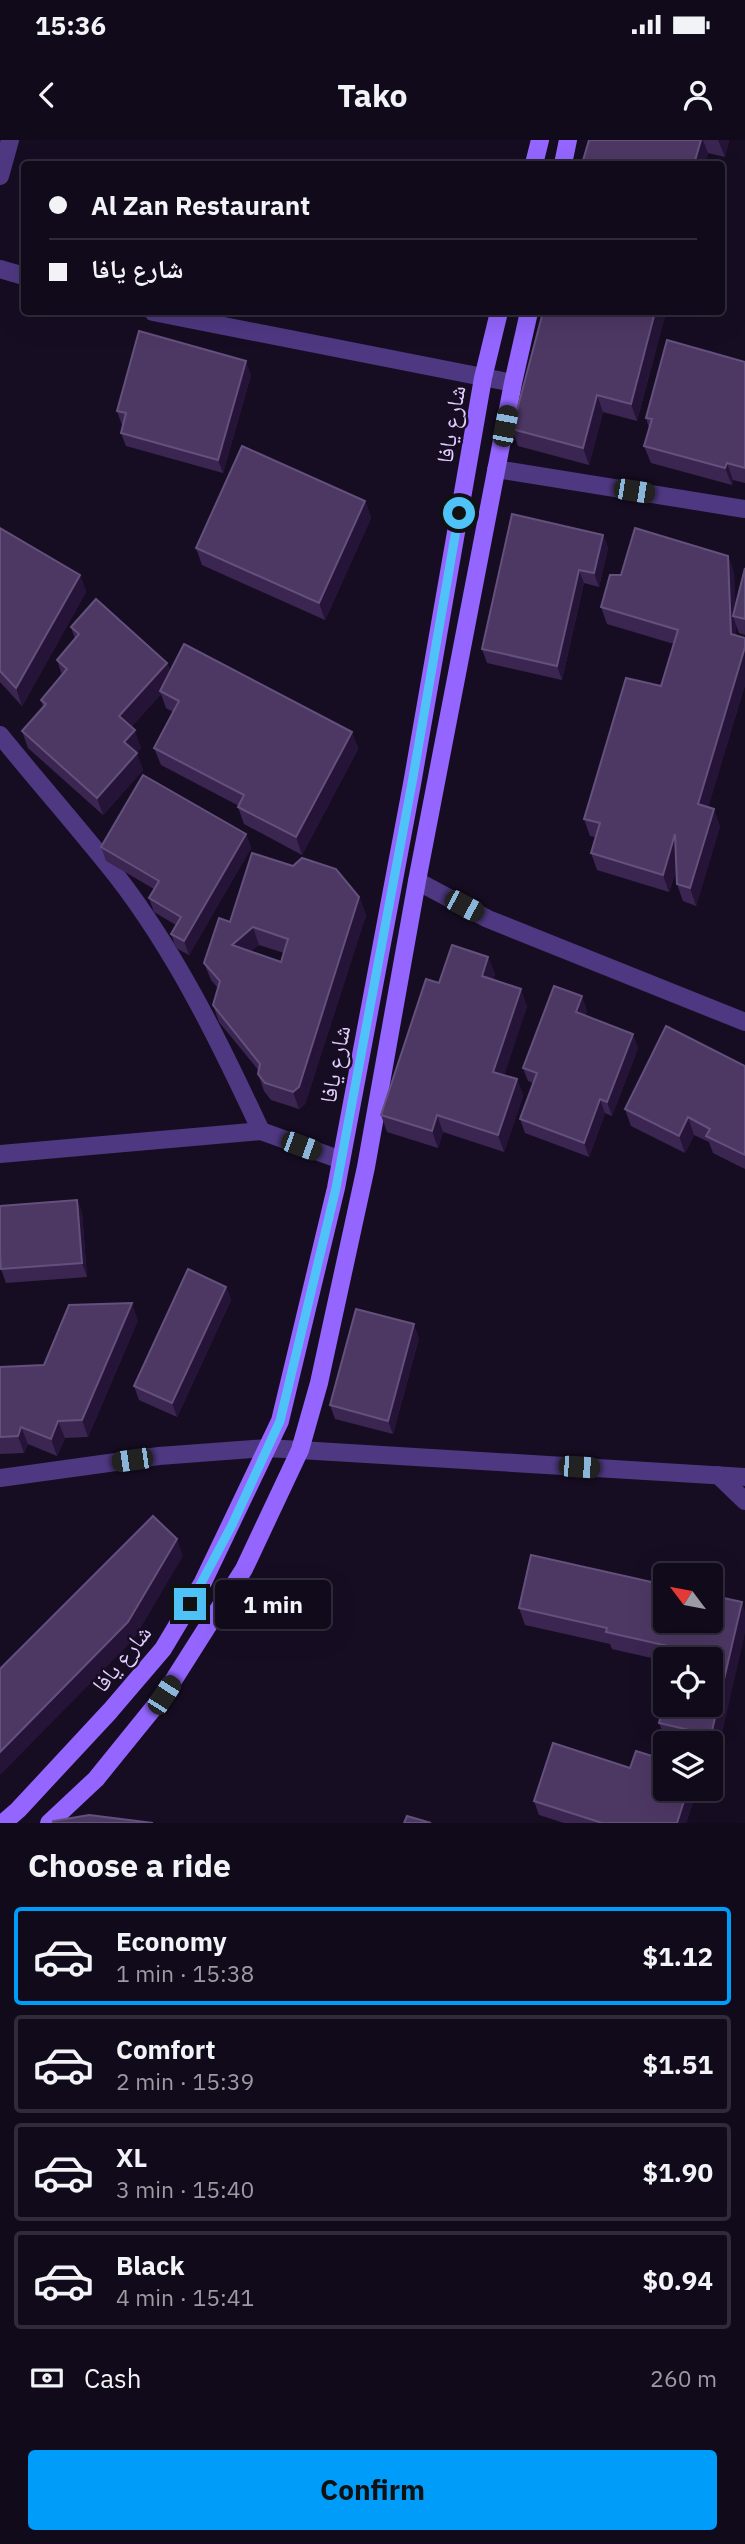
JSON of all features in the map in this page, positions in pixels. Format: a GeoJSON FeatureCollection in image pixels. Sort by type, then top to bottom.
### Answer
{"type":"FeatureCollection","features":[{"type":"Feature","properties":{"kind":"main road"},"geometry":{"type":"LineString","coordinates":[[535,161],[540,140]]}},
{"type":"Feature","properties":{"kind":"main road"},"geometry":{"type":"LineString","coordinates":[[564,161],[568,140]]}},
{"type":"Feature","properties":{"kind":"main road","name":"شارع يافا"},"geometry":{"type":"LineString","coordinates":[[3,1823],[110,1712],[163,1648],[203,1582],[280,1421],[341,1160],[415,770],[483,378],[498,315]]}},
{"type":"Feature","properties":{"kind":"main road"},"geometry":{"type":"LineString","coordinates":[[49,1823],[96,1779],[164,1695],[244,1569],[300,1450],[319,1382],[366,1167],[417,881],[528,315]]}},
{"type":"Feature","properties":{"kind":"street"},"geometry":{"type":"LineString","coordinates":[[0,176],[10,140]]}},
{"type":"Feature","properties":{"kind":"street"},"geometry":{"type":"LineString","coordinates":[[0,269],[21,275]]}},
{"type":"Feature","properties":{"kind":"street"},"geometry":{"type":"LineString","coordinates":[[168,315],[513,383]]}},
{"type":"Feature","properties":{"kind":"street"},"geometry":{"type":"LineString","coordinates":[[496,469],[745,509]]}},
{"type":"Feature","properties":{"kind":"street"},"geometry":{"type":"LineString","coordinates":[[0,734],[117,877],[175,962],[235,1074],[261,1131]]}},
{"type":"Feature","properties":{"kind":"street"},"geometry":{"type":"LineString","coordinates":[[417,881],[488,919],[745,1022]]}},
{"type":"Feature","properties":{"kind":"street"},"geometry":{"type":"LineString","coordinates":[[0,1154],[261,1131],[341,1160]]}},
{"type":"Feature","properties":{"kind":"street"},"geometry":{"type":"LineString","coordinates":[[0,1478],[159,1456],[267,1448],[745,1477]]}},
{"type":"Feature","properties":{"kind":"street"},"geometry":{"type":"LineString","coordinates":[[718,1475],[745,1501]]}},
{"type":"Feature","properties":{"kind":"building"},"geometry":{"type":"Polygon","coordinates":[[[589,140],[701,140],[695,161],[583,161],[589,140]]]}},
{"type":"Feature","properties":{"kind":"building"},"geometry":{"type":"Polygon","coordinates":[[[542,315],[654,315],[631,404],[597,395],[583,448],[512,429],[542,315]]]}},
{"type":"Feature","properties":{"kind":"building"},"geometry":{"type":"Polygon","coordinates":[[[139,331],[246,361],[218,460],[121,433],[126,413],[117,411],[139,331]]]}},
{"type":"Feature","properties":{"kind":"building"},"geometry":{"type":"Polygon","coordinates":[[[667,340],[745,362],[745,468],[727,463],[725,468],[644,446],[652,419],[646,418],[667,340]]]}},
{"type":"Feature","properties":{"kind":"building"},"geometry":{"type":"Polygon","coordinates":[[[242,446],[365,501],[319,603],[196,548],[242,446]]]}},
{"type":"Feature","properties":{"kind":"building"},"geometry":{"type":"Polygon","coordinates":[[[512,514],[603,535],[594,573],[579,570],[557,666],[482,649],[512,514]]]}},
{"type":"Feature","properties":{"kind":"building"},"geometry":{"type":"Polygon","coordinates":[[[0,528],[80,575],[16,688],[0,671],[0,528]]]}},
{"type":"Feature","properties":{"kind":"building"},"geometry":{"type":"Polygon","coordinates":[[[635,528],[728,556],[731,634],[745,638],[745,647],[698,804],[714,809],[690,888],[677,884],[675,834],[663,875],[591,853],[600,823],[584,819],[626,678],[661,686],[678,630],[601,607],[610,575],[621,575],[635,528]]]}},
{"type":"Feature","properties":{"kind":"building"},"geometry":{"type":"Polygon","coordinates":[[[745,568],[745,619],[733,616],[745,568]]]}},
{"type":"Feature","properties":{"kind":"building"},"geometry":{"type":"Polygon","coordinates":[[[96,599],[167,663],[119,716],[135,730],[124,742],[137,753],[97,798],[22,731],[46,704],[41,700],[67,669],[57,660],[79,634],[71,627],[96,599]]]}},
{"type":"Feature","properties":{"kind":"building"},"geometry":{"type":"Polygon","coordinates":[[[184,644],[352,732],[296,837],[238,807],[244,795],[154,748],[179,701],[160,691],[184,644]]]}},
{"type":"Feature","properties":{"kind":"building"},"geometry":{"type":"Polygon","coordinates":[[[143,775],[246,834],[184,941],[171,934],[181,917],[149,898],[159,881],[101,847],[143,775]]]}},
{"type":"Feature","properties":{"kind":"building"},"geometry":{"type":"Polygon","coordinates":[[[252,853],[293,866],[302,858],[336,869],[359,897],[299,1087],[293,1092],[265,1083],[258,1074],[260,1064],[213,1005],[220,981],[204,963],[219,918],[230,922],[252,853]],[[253,927],[232,945],[281,962],[288,939],[253,927]]]}},
{"type":"Feature","properties":{"kind":"building"},"geometry":{"type":"Polygon","coordinates":[[[452,945],[488,957],[482,976],[521,989],[493,1072],[517,1079],[498,1135],[437,1115],[432,1131],[381,1115],[426,979],[439,983],[452,945]]]}},
{"type":"Feature","properties":{"kind":"building"},"geometry":{"type":"Polygon","coordinates":[[[554,986],[582,996],[576,1012],[633,1034],[607,1102],[600,1099],[584,1143],[520,1119],[537,1073],[523,1068],[554,986]]]}},
{"type":"Feature","properties":{"kind":"building"},"geometry":{"type":"Polygon","coordinates":[[[666,1026],[745,1066],[745,1155],[706,1136],[710,1129],[688,1117],[679,1136],[625,1109],[666,1026]]]}},
{"type":"Feature","properties":{"kind":"building"},"geometry":{"type":"Polygon","coordinates":[[[77,1200],[82,1263],[1,1269],[0,1206],[77,1200]]]}},
{"type":"Feature","properties":{"kind":"building"},"geometry":{"type":"Polygon","coordinates":[[[188,1269],[226,1287],[172,1403],[134,1386],[188,1269]]]}},
{"type":"Feature","properties":{"kind":"building"},"geometry":{"type":"Polygon","coordinates":[[[132,1303],[82,1420],[58,1421],[51,1439],[21,1427],[18,1436],[0,1437],[0,1367],[44,1365],[69,1305],[132,1303]]]}},
{"type":"Feature","properties":{"kind":"building"},"geometry":{"type":"Polygon","coordinates":[[[356,1309],[414,1324],[388,1421],[330,1405],[356,1309]]]}},
{"type":"Feature","properties":{"kind":"building"},"geometry":{"type":"Polygon","coordinates":[[[153,1516],[177,1539],[128,1622],[0,1752],[0,1669],[153,1516]]]}},
{"type":"Feature","properties":{"kind":"building"},"geometry":{"type":"Polygon","coordinates":[[[531,1555],[653,1582],[653,1633],[723,1633],[723,1598],[742,1602],[723,1684],[723,1647],[673,1647],[606,1632],[607,1628],[519,1608],[531,1555]]]}},
{"type":"Feature","properties":{"kind":"building"},"geometry":{"type":"Polygon","coordinates":[[[661,1717],[715,1717],[712,1731],[694,1731],[659,1723],[661,1717]]]}},
{"type":"Feature","properties":{"kind":"building"},"geometry":{"type":"Polygon","coordinates":[[[553,1743],[630,1768],[636,1751],[653,1756],[653,1801],[684,1801],[677,1823],[602,1823],[534,1801],[553,1743]]]}},
{"type":"Feature","properties":{"kind":"building"},"geometry":{"type":"Polygon","coordinates":[[[89,1815],[153,1823],[53,1823],[89,1815]]]}},
{"type":"Feature","properties":{"kind":"building"},"geometry":{"type":"Polygon","coordinates":[[[407,1816],[431,1823],[404,1823],[407,1816]]]}},
{"type":"Feature","properties":{"kind":"route"},"geometry":{"type":"LineString","coordinates":[[190,1604],[232,1525],[280,1421],[336,1188],[412,783],[459,513]]}}]}
